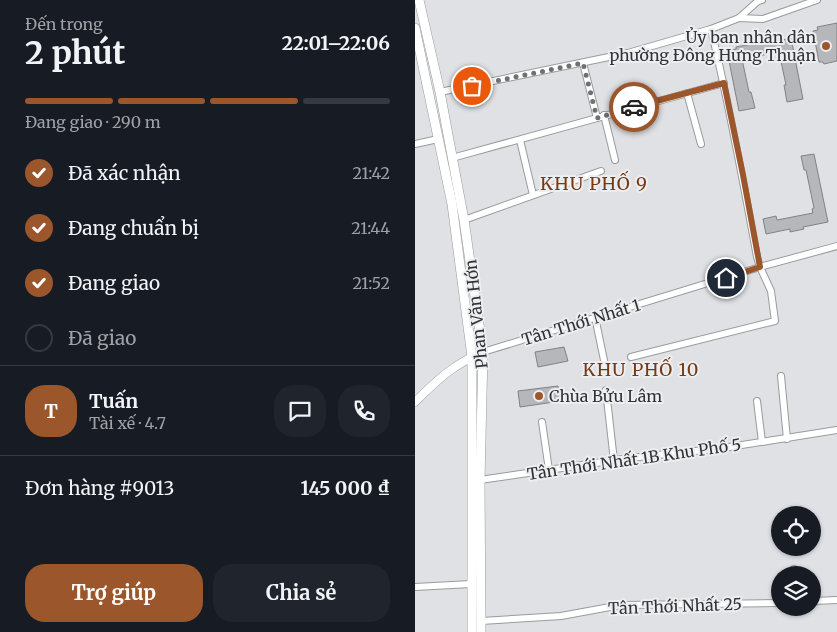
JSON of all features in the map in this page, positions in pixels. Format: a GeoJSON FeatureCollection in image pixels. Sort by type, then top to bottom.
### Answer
{"type":"FeatureCollection","features":[{"type":"Feature","properties":{"kind":"main road","name":"Phan Văn Hớn"},"geometry":{"type":"LineString","coordinates":[[419,0],[440,92],[464,220],[483,352],[480,480],[481,632]]}},
{"type":"Feature","properties":{"kind":"main road","name":"Phan Văn Hớn"},"geometry":{"type":"LineString","coordinates":[[415,28],[458,242],[472,356],[472,632]]}},
{"type":"Feature","properties":{"kind":"street"},"geometry":{"type":"LineString","coordinates":[[440,92],[628,53],[711,29],[739,18],[758,1],[762,0]]}},
{"type":"Feature","properties":{"kind":"street"},"geometry":{"type":"LineString","coordinates":[[739,18],[763,19],[817,0]]}},
{"type":"Feature","properties":{"kind":"street"},"geometry":{"type":"LineString","coordinates":[[631,357],[775,321],[771,291],[760,267],[743,175],[711,29]]}},
{"type":"Feature","properties":{"kind":"street"},"geometry":{"type":"LineString","coordinates":[[583,63],[597,118]]}},
{"type":"Feature","properties":{"kind":"street"},"geometry":{"type":"LineString","coordinates":[[452,158],[724,83]]}},
{"type":"Feature","properties":{"kind":"street"},"geometry":{"type":"LineString","coordinates":[[687,93],[701,144]]}},
{"type":"Feature","properties":{"kind":"street"},"geometry":{"type":"LineString","coordinates":[[604,115],[615,160]]}},
{"type":"Feature","properties":{"kind":"street"},"geometry":{"type":"LineString","coordinates":[[415,144],[438,139]]}},
{"type":"Feature","properties":{"kind":"street"},"geometry":{"type":"LineString","coordinates":[[520,140],[533,195]]}},
{"type":"Feature","properties":{"kind":"street"},"geometry":{"type":"LineString","coordinates":[[464,220],[601,171]]}},
{"type":"Feature","properties":{"kind":"street","name":"Tân Thới Nhất 1"},"geometry":{"type":"LineString","coordinates":[[415,402],[440,377],[472,356],[760,267],[837,246]]}},
{"type":"Feature","properties":{"kind":"street"},"geometry":{"type":"LineString","coordinates":[[595,317],[605,365]]}},
{"type":"Feature","properties":{"kind":"street"},"geometry":{"type":"LineString","coordinates":[[781,376],[787,439]]}},
{"type":"Feature","properties":{"kind":"street"},"geometry":{"type":"LineString","coordinates":[[605,390],[614,461]]}},
{"type":"Feature","properties":{"kind":"street"},"geometry":{"type":"LineString","coordinates":[[757,401],[762,442]]}},
{"type":"Feature","properties":{"kind":"street"},"geometry":{"type":"LineString","coordinates":[[542,422],[549,470]]}},
{"type":"Feature","properties":{"kind":"street","name":"Tân Thới Nhất 1B Khu Phố 5"},"geometry":{"type":"LineString","coordinates":[[480,480],[787,439],[837,430]]}},
{"type":"Feature","properties":{"kind":"street"},"geometry":{"type":"LineString","coordinates":[[415,587],[471,584]]}},
{"type":"Feature","properties":{"kind":"street"},"geometry":{"type":"LineString","coordinates":[[821,601],[837,600]]}},
{"type":"Feature","properties":{"kind":"street","name":"Tân Thới Nhất 25"},"geometry":{"type":"LineString","coordinates":[[481,621],[561,616],[621,605],[771,603]]}},
{"type":"Feature","properties":{"kind":"building","name":"Ủy ban nhân dân phường Đông Hưng Thuận"},"geometry":{"type":"Polygon","coordinates":[[[837,23],[837,61],[824,64],[819,62],[813,31],[818,30],[817,27],[837,23]]]}},
{"type":"Feature","properties":{"kind":"building"},"geometry":{"type":"Polygon","coordinates":[[[783,38],[783,40],[791,38],[803,99],[787,102],[784,85],[786,85],[779,52],[742,59],[749,92],[751,92],[755,108],[739,111],[727,51],[736,49],[736,47],[783,38]]]}},
{"type":"Feature","properties":{"kind":"building"},"geometry":{"type":"Polygon","coordinates":[[[814,154],[828,222],[803,227],[804,229],[790,232],[790,229],[766,234],[763,219],[776,216],[777,220],[813,213],[812,209],[814,208],[806,170],[804,170],[801,156],[814,154]]]}},
{"type":"Feature","properties":{"kind":"building"},"geometry":{"type":"Polygon","coordinates":[[[564,347],[568,361],[538,367],[535,352],[564,347]]]}},
{"type":"Feature","properties":{"kind":"building","name":"Chùa Bửu Lâm"},"geometry":{"type":"Polygon","coordinates":[[[558,386],[561,401],[520,407],[518,391],[558,386]]]}},
{"type":"Feature","properties":{"kind":"way so far"},"geometry":{"type":"LineString","coordinates":[[472,86],[583,63],[597,118],[634,107]]}},
{"type":"Feature","properties":{"kind":"place","name":"Ủy ban nhân dân phường Đông Hưng Thuận"},"geometry":{"type":"Point","coordinates":[826,46]}},
{"type":"Feature","properties":{"kind":"place","name":"Chùa Bửu Lâm"},"geometry":{"type":"Point","coordinates":[539,396]}},
{"type":"Feature","properties":{"kind":"district","name":"KHU PHỐ 9"},"geometry":{"type":"Point","coordinates":[594,184]}},
{"type":"Feature","properties":{"kind":"district","name":"KHU PHỐ 10"},"geometry":{"type":"Point","coordinates":[641,370]}},
{"type":"Feature","properties":{"kind":"route"},"geometry":{"type":"LineString","coordinates":[[634,107],[724,83],[760,267],[726,278]]}}]}
